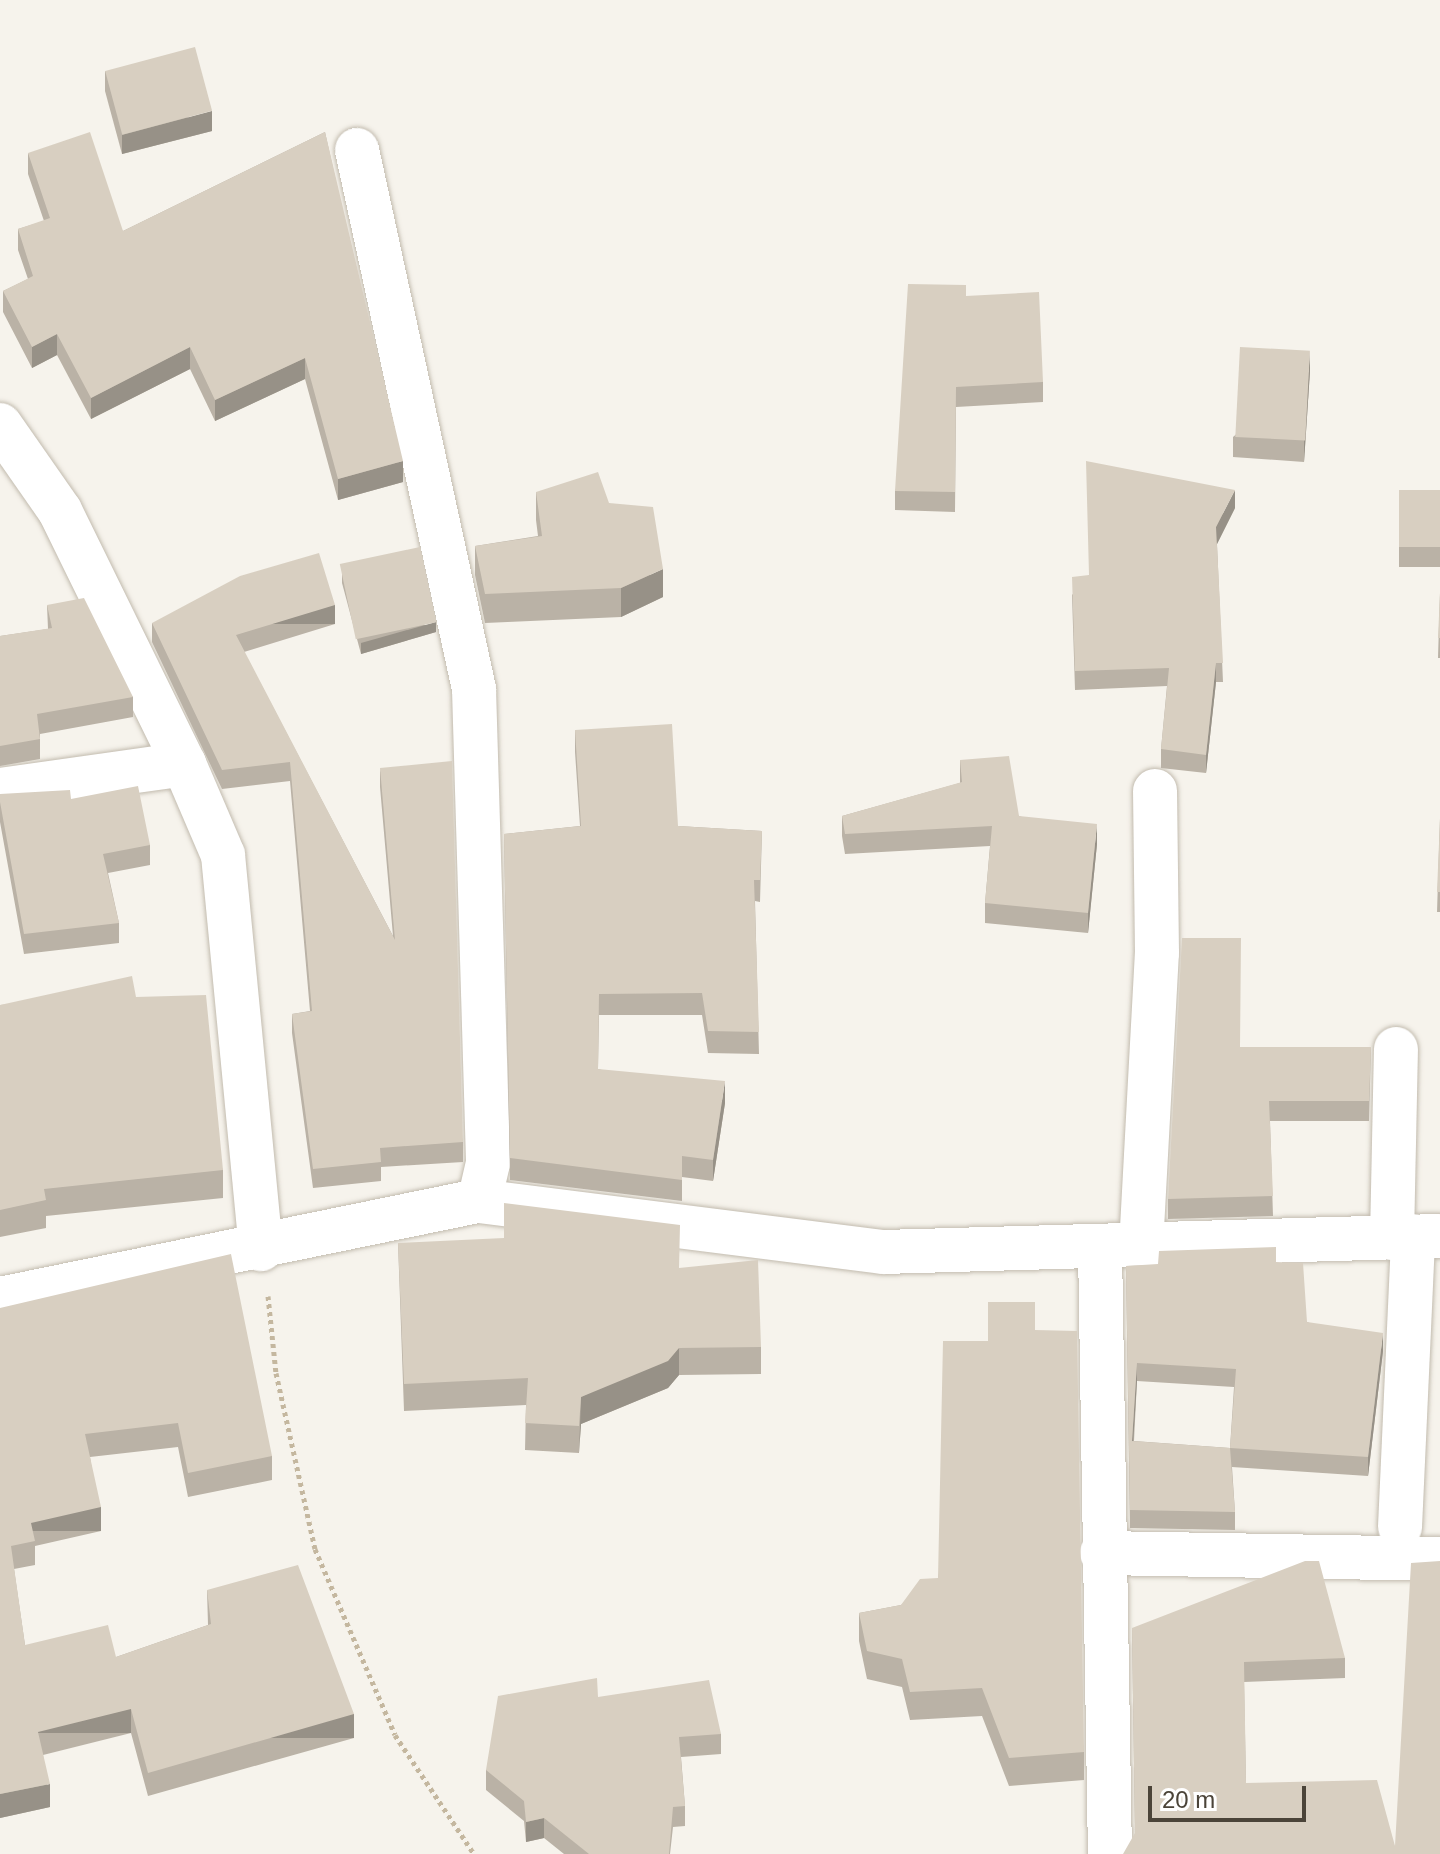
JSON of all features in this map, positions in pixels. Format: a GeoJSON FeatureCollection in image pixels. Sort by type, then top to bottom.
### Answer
{"type":"FeatureCollection","features":[{"type":"Feature","properties":{"kind":"street"},"geometry":{"type":"LineString","coordinates":[[357,150],[474,689],[488,1163],[479,1201]]}},
{"type":"Feature","properties":{"kind":"street"},"geometry":{"type":"LineString","coordinates":[[0,425],[60,511],[184,764],[223,855],[268,1247]]}},
{"type":"Feature","properties":{"kind":"street"},"geometry":{"type":"LineString","coordinates":[[0,790],[184,764]]}},
{"type":"Feature","properties":{"kind":"street"},"geometry":{"type":"LineString","coordinates":[[1110,1854],[1102,1553],[1120,1247],[1157,953],[1155,791]]}},
{"type":"Feature","properties":{"kind":"street"},"geometry":{"type":"LineString","coordinates":[[1396,1049],[1415,1237],[1400,1527]]}},
{"type":"Feature","properties":{"kind":"street"},"geometry":{"type":"LineString","coordinates":[[0,1299],[146,1265],[360,1230],[479,1201],[883,1252],[1415,1237]]}},
{"type":"Feature","properties":{"kind":"street"},"geometry":{"type":"LineString","coordinates":[[1102,1553],[1440,1559]]}},
{"type":"Feature","properties":{"kind":"path"},"geometry":{"type":"LineString","coordinates":[[268,1247],[276,1373],[315,1549],[395,1735],[474,1854]]}},
{"type":"Feature","properties":{"kind":"building"},"geometry":{"type":"Polygon","coordinates":[[[195,47],[212,111],[122,135],[105,71],[195,47]]]}},
{"type":"Feature","properties":{"kind":"building"},"geometry":{"type":"Polygon","coordinates":[[[90,132],[123,231],[325,132],[403,461],[338,479],[305,358],[215,400],[190,347],[91,398],[57,334],[32,347],[3,291],[33,276],[18,229],[50,218],[28,153],[90,132]]]}},
{"type":"Feature","properties":{"kind":"building"},"geometry":{"type":"Polygon","coordinates":[[[908,284],[966,285],[966,296],[1039,292],[1043,382],[956,387],[955,492],[895,491],[908,284]]]}},
{"type":"Feature","properties":{"kind":"building"},"geometry":{"type":"Polygon","coordinates":[[[1240,347],[1310,351],[1305,441],[1235,437],[1240,347]]]}},
{"type":"Feature","properties":{"kind":"building"},"geometry":{"type":"Polygon","coordinates":[[[1086,461],[1235,490],[1216,527],[1223,663],[1216,663],[1206,755],[1161,749],[1169,668],[1075,671],[1072,577],[1089,575],[1086,461]]]}},
{"type":"Feature","properties":{"kind":"building"},"geometry":{"type":"Polygon","coordinates":[[[598,472],[609,503],[653,507],[663,569],[621,588],[485,594],[475,546],[542,536],[536,492],[598,472]]]}},
{"type":"Feature","properties":{"kind":"building"},"geometry":{"type":"Polygon","coordinates":[[[1399,490],[1440,490],[1440,547],[1399,547],[1399,490]]]}},
{"type":"Feature","properties":{"kind":"building"},"geometry":{"type":"Polygon","coordinates":[[[420,547],[436,622],[356,639],[340,564],[420,547]]]}},
{"type":"Feature","properties":{"kind":"building"},"geometry":{"type":"Polygon","coordinates":[[[319,553],[335,605],[236,635],[395,940],[380,768],[452,761],[463,1142],[380,1148],[381,1162],[313,1169],[292,1014],[312,1011],[290,762],[222,770],[152,623],[240,576],[319,553]]]}},
{"type":"Feature","properties":{"kind":"building"},"geometry":{"type":"Polygon","coordinates":[[[1440,593],[1440,638],[1438,638],[1440,593]]]}},
{"type":"Feature","properties":{"kind":"building"},"geometry":{"type":"Polygon","coordinates":[[[84,598],[133,697],[37,714],[40,739],[0,746],[0,636],[52,628],[47,605],[84,598]]]}},
{"type":"Feature","properties":{"kind":"building"},"geometry":{"type":"Polygon","coordinates":[[[672,724],[678,826],[762,831],[760,880],[754,880],[759,1032],[708,1031],[702,993],[599,994],[598,1069],[725,1081],[713,1160],[682,1156],[682,1180],[510,1158],[504,834],[581,826],[575,730],[672,724]]]}},
{"type":"Feature","properties":{"kind":"building"},"geometry":{"type":"Polygon","coordinates":[[[1009,756],[1019,816],[1097,824],[1088,913],[985,903],[992,826],[845,834],[842,816],[962,782],[960,760],[1009,756]]]}},
{"type":"Feature","properties":{"kind":"building"},"geometry":{"type":"Polygon","coordinates":[[[138,786],[150,845],[103,854],[119,923],[24,934],[0,794],[70,790],[71,799],[138,786]]]}},
{"type":"Feature","properties":{"kind":"building"},"geometry":{"type":"Polygon","coordinates":[[[1440,819],[1440,892],[1437,892],[1440,819]]]}},
{"type":"Feature","properties":{"kind":"building"},"geometry":{"type":"Polygon","coordinates":[[[1182,938],[1241,938],[1240,1047],[1371,1047],[1369,1101],[1269,1101],[1273,1196],[1168,1199],[1182,938]]]}},
{"type":"Feature","properties":{"kind":"building"},"geometry":{"type":"Polygon","coordinates":[[[132,976],[136,997],[206,995],[223,1170],[44,1189],[46,1200],[0,1210],[0,1005],[132,976]]]}},
{"type":"Feature","properties":{"kind":"building"},"geometry":{"type":"Polygon","coordinates":[[[504,1203],[680,1225],[679,1268],[758,1260],[761,1347],[679,1348],[668,1361],[581,1397],[579,1426],[525,1423],[528,1378],[404,1384],[398,1243],[504,1238],[504,1203]]]}},
{"type":"Feature","properties":{"kind":"building"},"geometry":{"type":"Polygon","coordinates":[[[1276,1247],[1276,1262],[1303,1263],[1307,1322],[1383,1333],[1368,1457],[1230,1448],[1235,1512],[1130,1510],[1126,1266],[1158,1264],[1159,1251],[1276,1247]],[[1137,1363],[1132,1441],[1230,1448],[1236,1369],[1137,1363]]]}},
{"type":"Feature","properties":{"kind":"building"},"geometry":{"type":"Polygon","coordinates":[[[231,1254],[272,1456],[188,1473],[178,1423],[85,1434],[101,1507],[31,1523],[35,1541],[11,1546],[25,1645],[108,1625],[116,1657],[211,1624],[207,1590],[298,1565],[354,1714],[148,1773],[131,1709],[38,1732],[50,1784],[0,1794],[0,1308],[231,1254]]]}},
{"type":"Feature","properties":{"kind":"building"},"geometry":{"type":"Polygon","coordinates":[[[988,1302],[1035,1302],[1035,1330],[1077,1331],[1084,1752],[1009,1758],[982,1688],[910,1692],[902,1659],[867,1651],[859,1613],[901,1605],[920,1579],[938,1578],[943,1341],[988,1341],[988,1302]]]}},
{"type":"Feature","properties":{"kind":"building"},"geometry":{"type":"Polygon","coordinates":[[[1305,1561],[1319,1561],[1345,1658],[1244,1662],[1246,1783],[1377,1780],[1395,1846],[1411,1563],[1440,1561],[1440,1854],[1123,1854],[1135,1833],[1132,1628],[1305,1561]]]}},
{"type":"Feature","properties":{"kind":"building"},"geometry":{"type":"Polygon","coordinates":[[[597,1678],[598,1697],[709,1680],[721,1734],[679,1737],[685,1806],[673,1807],[669,1854],[589,1854],[544,1818],[526,1822],[524,1801],[486,1770],[498,1696],[597,1678]]]}}]}
